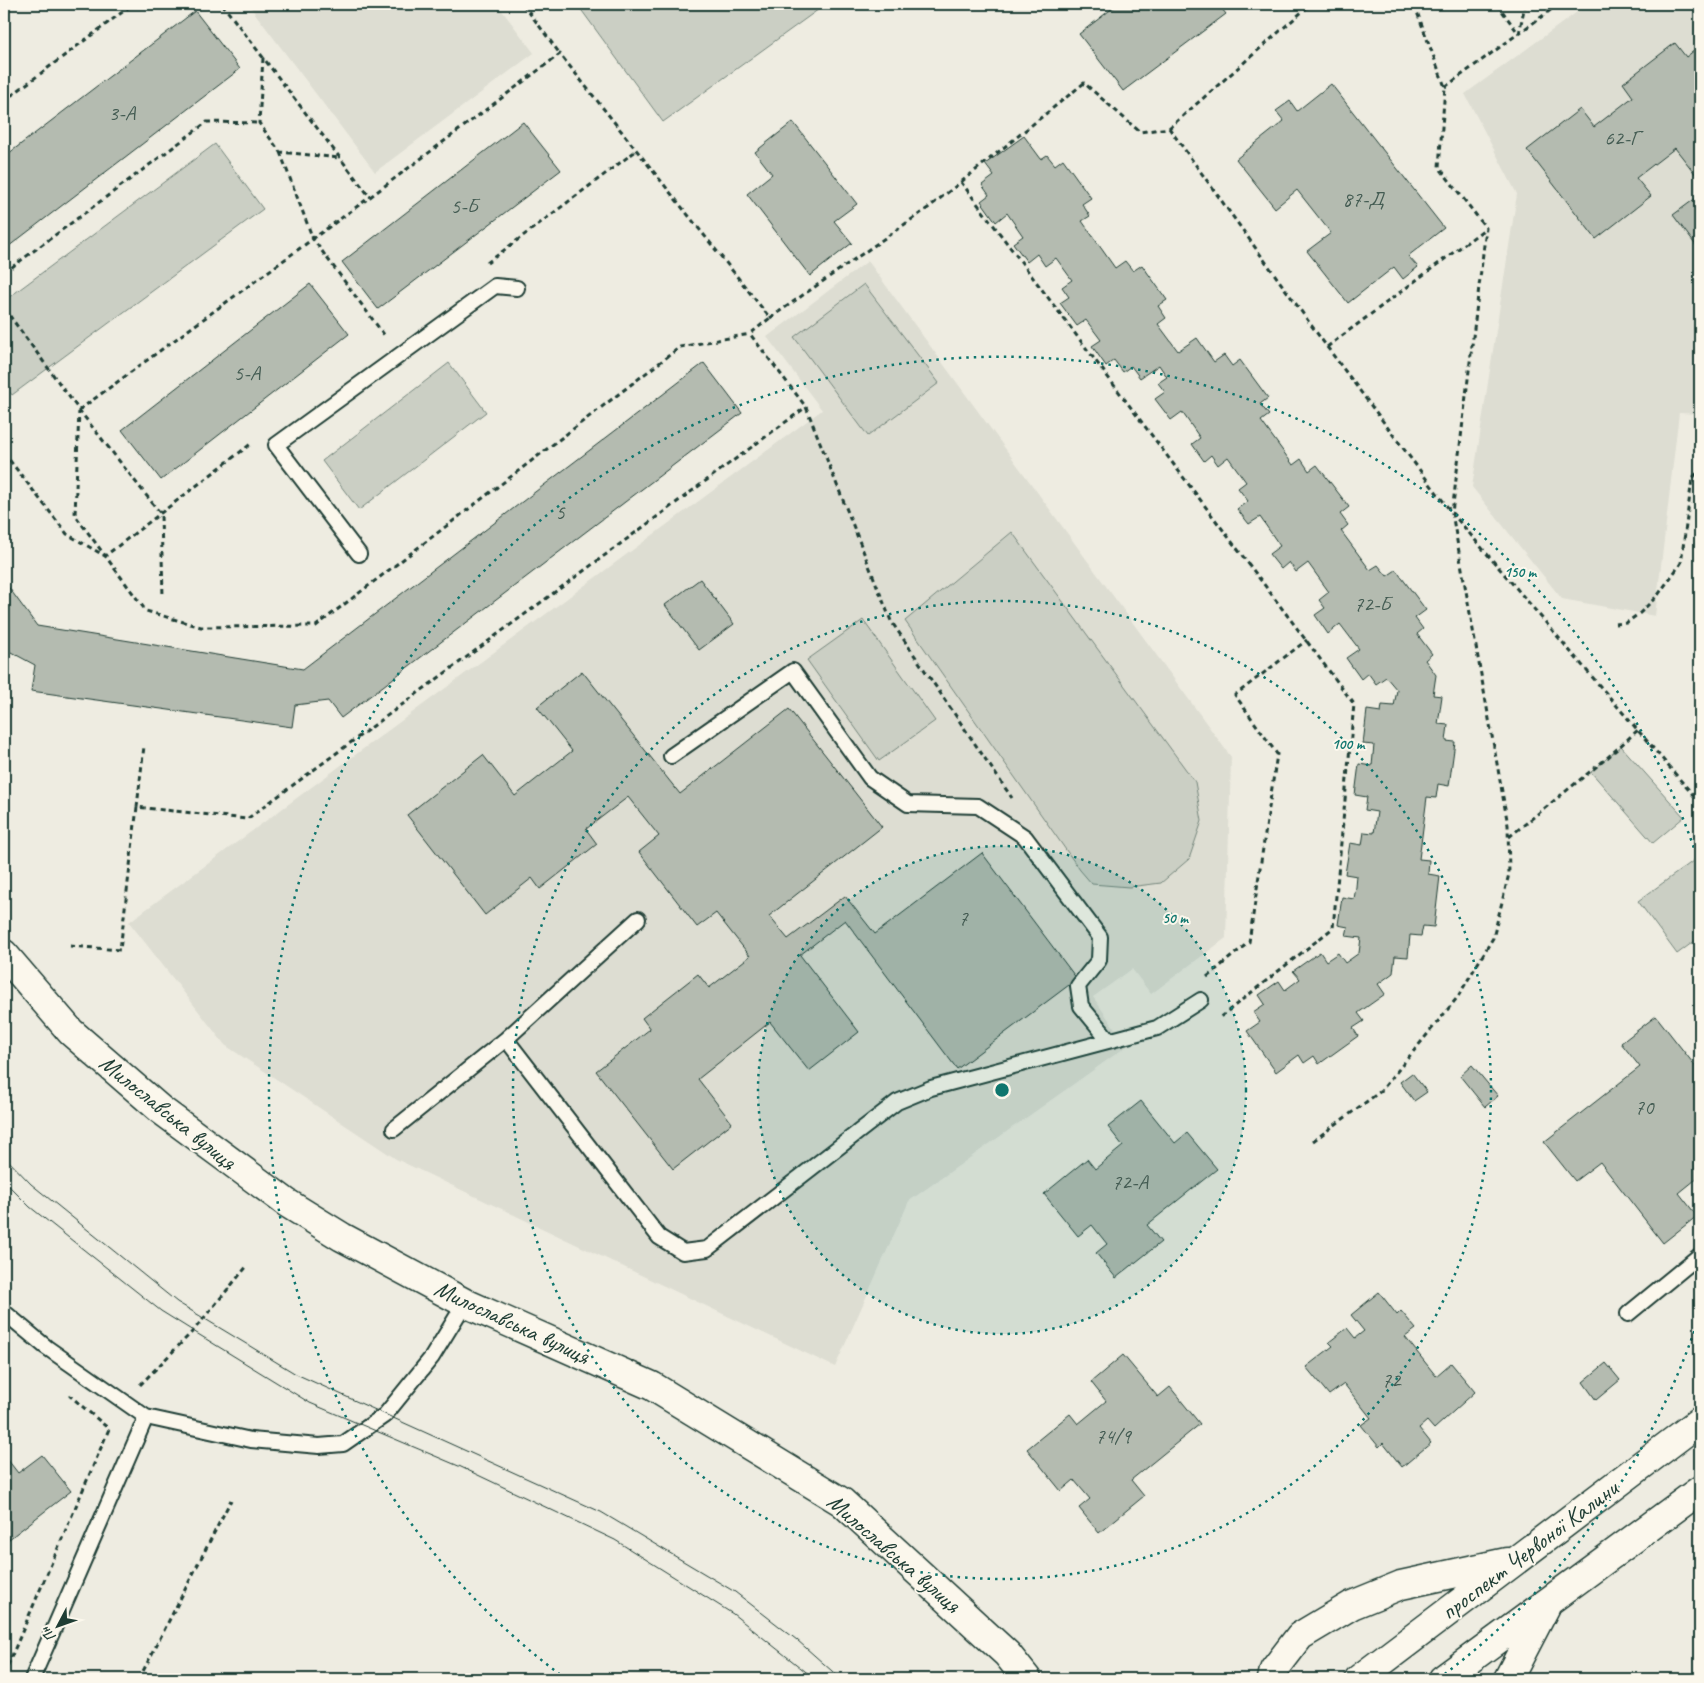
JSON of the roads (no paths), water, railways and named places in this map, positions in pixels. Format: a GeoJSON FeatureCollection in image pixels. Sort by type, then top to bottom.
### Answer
{"type":"FeatureCollection","features":[{"type":"Feature","properties":{"kind":"street","name":"Милославська вулиця"},"geometry":{"type":"LineString","coordinates":[[4,954],[71,1032],[195,1137],[287,1203],[342,1237],[465,1303],[652,1386],[842,1502],[1008,1654],[1027,1679]]}},
{"type":"Feature","properties":{"kind":"street","name":"проспект Червоної Калини"},"geometry":{"type":"LineString","coordinates":[[1359,1679],[1700,1421]]}},
{"type":"Feature","properties":{"kind":"street"},"geometry":{"type":"LineString","coordinates":[[1443,1679],[1700,1490]]}},
{"type":"Feature","properties":{"kind":"street"},"geometry":{"type":"LineString","coordinates":[[1272,1679],[1274,1670],[1300,1636],[1352,1606],[1401,1585],[1516,1560]]}},
{"type":"Feature","properties":{"kind":"street"},"geometry":{"type":"LineString","coordinates":[[1508,1679],[1548,1600]]}},
{"type":"Feature","properties":{"kind":"lane"},"geometry":{"type":"LineString","coordinates":[[359,554],[276,445],[495,286],[517,288]]}},
{"type":"Feature","properties":{"kind":"lane"},"geometry":{"type":"LineString","coordinates":[[671,756],[793,671],[870,778],[908,804],[978,806],[1025,837],[1100,937],[1099,960],[1078,986],[1081,1006],[1109,1040]]}},
{"type":"Feature","properties":{"kind":"lane"},"geometry":{"type":"LineString","coordinates":[[394,1129],[506,1039],[638,919]]}},
{"type":"Feature","properties":{"kind":"lane"},"geometry":{"type":"LineString","coordinates":[[506,1039],[659,1237],[683,1252],[707,1249],[897,1102],[931,1088],[1157,1028],[1201,1000]]}},
{"type":"Feature","properties":{"kind":"lane"},"geometry":{"type":"LineString","coordinates":[[1628,1314],[1700,1255]]}},
{"type":"Feature","properties":{"kind":"lane"},"geometry":{"type":"LineString","coordinates":[[4,1312],[46,1347],[146,1416],[252,1440],[319,1446],[343,1444],[385,1415],[432,1357],[465,1303]]}},
{"type":"Feature","properties":{"kind":"lane"},"geometry":{"type":"LineString","coordinates":[[32,1679],[146,1416]]}},
{"type":"Feature","properties":{"kind":"tram line"},"geometry":{"type":"LineString","coordinates":[[4,1156],[31,1184],[177,1302],[296,1374],[601,1512],[735,1592],[797,1640],[841,1679]]}},
{"type":"Feature","properties":{"kind":"tram line"},"geometry":{"type":"LineString","coordinates":[[4,1181],[30,1207],[161,1311],[310,1403],[461,1467],[615,1540],[733,1614],[815,1679]]}}]}
